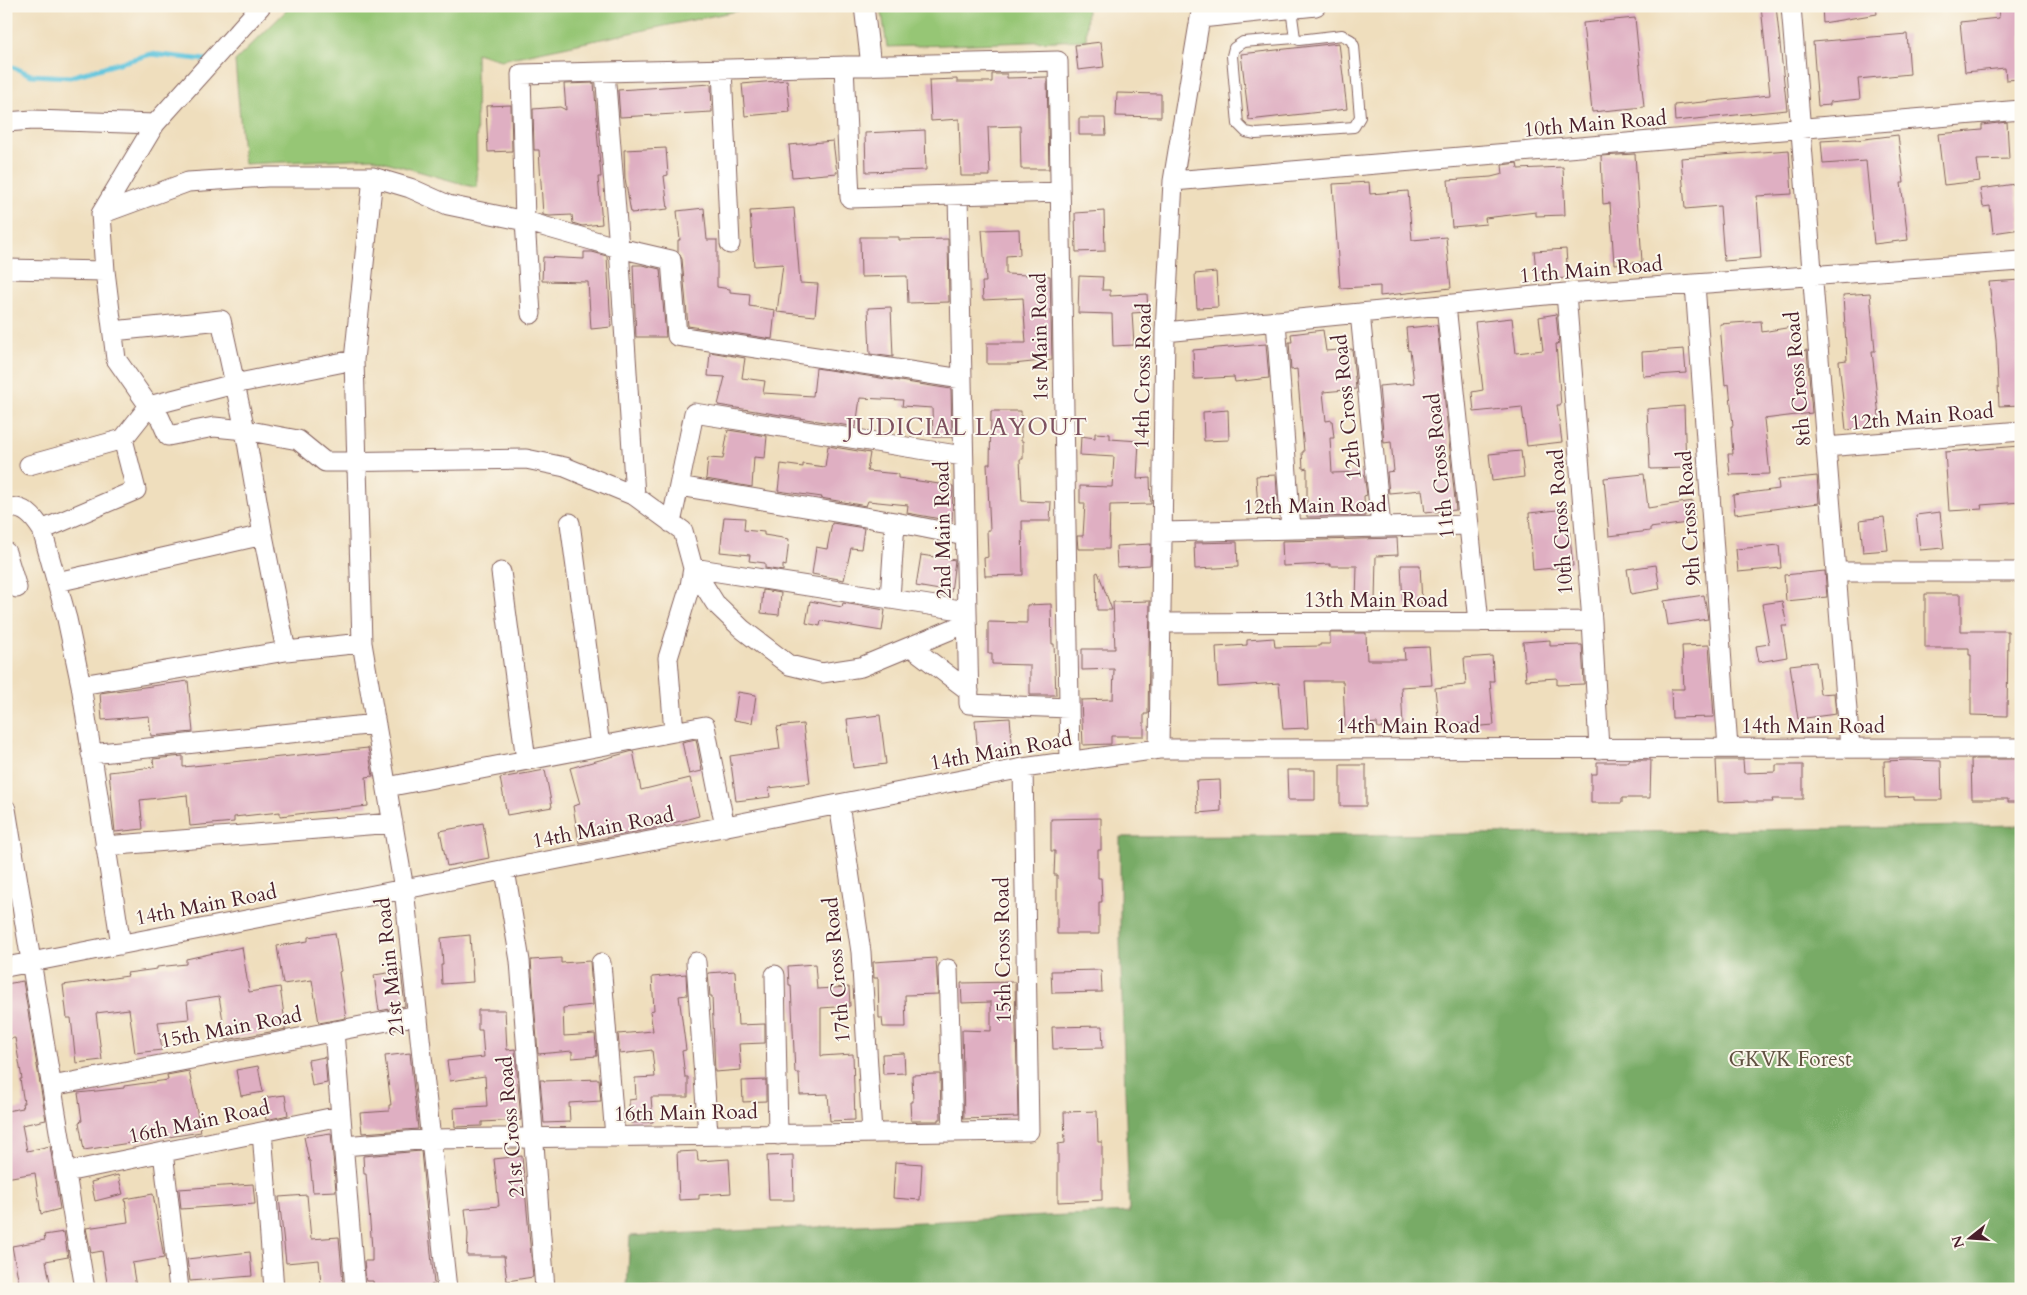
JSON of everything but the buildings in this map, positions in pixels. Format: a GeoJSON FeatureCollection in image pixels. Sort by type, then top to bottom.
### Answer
{"type":"FeatureCollection","features":[{"type":"Feature","properties":{"kind":"street"},"geometry":{"type":"LineString","coordinates":[[261,6],[155,124],[101,214],[105,271],[116,359],[149,406],[160,418],[168,436],[214,427],[245,430],[298,440],[325,462],[526,459],[566,467],[635,496],[683,531],[693,568],[715,603],[742,629],[790,665],[822,673],[861,668],[911,646],[967,617]]}},
{"type":"Feature","properties":{"kind":"street"},"geometry":{"type":"LineString","coordinates":[[531,314],[525,221],[521,74],[871,66],[864,6]]}},
{"type":"Feature","properties":{"kind":"street"},"geometry":{"type":"LineString","coordinates":[[1201,12],[1291,9],[1316,6]]}},
{"type":"Feature","properties":{"kind":"street","name":"8th Cross Road"},"geometry":{"type":"LineString","coordinates":[[1791,6],[1850,748]]}},
{"type":"Feature","properties":{"kind":"street","name":"14th Cross Road"},"geometry":{"type":"LineString","coordinates":[[1159,749],[1165,332],[1173,181],[1201,12]]}},
{"type":"Feature","properties":{"kind":"street","name":"1st Main Road"},"geometry":{"type":"LineString","coordinates":[[871,66],[1058,61],[1070,761]]}},
{"type":"Feature","properties":{"kind":"street"},"geometry":{"type":"LineString","coordinates":[[844,66],[850,198],[1060,192]]}},
{"type":"Feature","properties":{"kind":"street"},"geometry":{"type":"LineString","coordinates":[[722,70],[730,244]]}},
{"type":"Feature","properties":{"kind":"street"},"geometry":{"type":"LineString","coordinates":[[605,72],[619,248],[635,496]]}},
{"type":"Feature","properties":{"kind":"street","name":"10th Main Road"},"geometry":{"type":"LineString","coordinates":[[1173,181],[1801,130],[2021,110]]}},
{"type":"Feature","properties":{"kind":"street"},"geometry":{"type":"LineString","coordinates":[[6,122],[33,120],[155,124]]}},
{"type":"Feature","properties":{"kind":"street"},"geometry":{"type":"LineString","coordinates":[[101,214],[188,182],[267,177],[372,177],[410,188],[448,205],[525,221],[619,248],[671,260],[677,336],[962,379]]}},
{"type":"Feature","properties":{"kind":"street","name":"21st Main Road"},"geometry":{"type":"LineString","coordinates":[[372,177],[354,360],[362,643],[404,889],[447,1289]]}},
{"type":"Feature","properties":{"kind":"street","name":"2nd Main Road"},"geometry":{"type":"LineString","coordinates":[[958,195],[969,691]]}},
{"type":"Feature","properties":{"kind":"street","name":"11th Main Road"},"geometry":{"type":"LineString","coordinates":[[1165,332],[1566,293],[2021,262]]}},
{"type":"Feature","properties":{"kind":"street"},"geometry":{"type":"LineString","coordinates":[[6,269],[105,271]]}},
{"type":"Feature","properties":{"kind":"street","name":"9th Cross Road"},"geometry":{"type":"LineString","coordinates":[[1695,284],[1728,748]]}},
{"type":"Feature","properties":{"kind":"street","name":"10th Cross Road"},"geometry":{"type":"LineString","coordinates":[[1566,293],[1592,621],[1599,749]]}},
{"type":"Feature","properties":{"kind":"street","name":"11th Cross Road"},"geometry":{"type":"LineString","coordinates":[[1446,305],[1479,622]]}},
{"type":"Feature","properties":{"kind":"street","name":"12th Cross Road"},"geometry":{"type":"LineString","coordinates":[[1360,313],[1381,527]]}},
{"type":"Feature","properties":{"kind":"street"},"geometry":{"type":"LineString","coordinates":[[113,331],[221,320],[245,430],[286,651]]}},
{"type":"Feature","properties":{"kind":"street"},"geometry":{"type":"LineString","coordinates":[[1276,321],[1291,529]]}},
{"type":"Feature","properties":{"kind":"street"},"geometry":{"type":"LineString","coordinates":[[28,465],[123,438],[149,406],[234,384],[354,360]]}},
{"type":"Feature","properties":{"kind":"street"},"geometry":{"type":"LineString","coordinates":[[671,523],[694,413],[964,456]]}},
{"type":"Feature","properties":{"kind":"street","name":"12th Main Road"},"geometry":{"type":"LineString","coordinates":[[1826,447],[2021,431]]}},
{"type":"Feature","properties":{"kind":"street"},"geometry":{"type":"LineString","coordinates":[[42,530],[136,490],[123,438]]}},
{"type":"Feature","properties":{"kind":"street"},"geometry":{"type":"LineString","coordinates":[[679,486],[895,522],[965,536]]}},
{"type":"Feature","properties":{"kind":"street"},"geometry":{"type":"LineString","coordinates":[[6,508],[15,506],[21,508],[34,518],[42,530],[67,619],[81,685],[121,945]]}},
{"type":"Feature","properties":{"kind":"street"},"geometry":{"type":"LineString","coordinates":[[890,599],[895,522]]}},
{"type":"Feature","properties":{"kind":"street"},"geometry":{"type":"LineString","coordinates":[[570,523],[600,746]]}},
{"type":"Feature","properties":{"kind":"street","name":"12th Main Road"},"geometry":{"type":"LineString","coordinates":[[1162,532],[1469,526]]}},
{"type":"Feature","properties":{"kind":"street"},"geometry":{"type":"LineString","coordinates":[[57,582],[263,535]]}},
{"type":"Feature","properties":{"kind":"street"},"geometry":{"type":"LineString","coordinates":[[6,552],[17,588]]}},
{"type":"Feature","properties":{"kind":"street"},"geometry":{"type":"LineString","coordinates":[[693,568],[890,599],[967,617]]}},
{"type":"Feature","properties":{"kind":"street"},"geometry":{"type":"LineString","coordinates":[[674,732],[668,658],[690,586],[693,568]]}},
{"type":"Feature","properties":{"kind":"street"},"geometry":{"type":"LineString","coordinates":[[501,572],[526,760]]}},
{"type":"Feature","properties":{"kind":"street"},"geometry":{"type":"LineString","coordinates":[[1836,572],[2021,572]]}},
{"type":"Feature","properties":{"kind":"street","name":"13th Main Road"},"geometry":{"type":"LineString","coordinates":[[1161,623],[1592,621]]}},
{"type":"Feature","properties":{"kind":"street"},"geometry":{"type":"LineString","coordinates":[[81,685],[286,651],[362,643]]}},
{"type":"Feature","properties":{"kind":"street"},"geometry":{"type":"LineString","coordinates":[[911,646],[969,691],[969,704],[1069,708]]}},
{"type":"Feature","properties":{"kind":"street"},"geometry":{"type":"LineString","coordinates":[[91,754],[376,724]]}},
{"type":"Feature","properties":{"kind":"street"},"geometry":{"type":"LineString","coordinates":[[387,787],[706,726],[724,827]]}},
{"type":"Feature","properties":{"kind":"street","name":"14th Main Road"},"geometry":{"type":"LineString","coordinates":[[6,967],[1023,768],[1159,749],[2021,748]]}},
{"type":"Feature","properties":{"kind":"street","name":"15th Cross Road"},"geometry":{"type":"LineString","coordinates":[[1023,768],[1029,1131]]}},
{"type":"Feature","properties":{"kind":"street","name":"17th Cross Road"},"geometry":{"type":"LineString","coordinates":[[839,804],[861,952],[872,1133]]}},
{"type":"Feature","properties":{"kind":"street"},"geometry":{"type":"LineString","coordinates":[[6,808],[85,1289]]}},
{"type":"Feature","properties":{"kind":"street"},"geometry":{"type":"LineString","coordinates":[[105,846],[392,822]]}},
{"type":"Feature","properties":{"kind":"street","name":"21st Cross Road"},"geometry":{"type":"LineString","coordinates":[[505,870],[520,961],[546,1289]]}},
{"type":"Feature","properties":{"kind":"street"},"geometry":{"type":"LineString","coordinates":[[696,962],[708,1135]]}},
{"type":"Feature","properties":{"kind":"street"},"geometry":{"type":"LineString","coordinates":[[601,963],[614,1137]]}},
{"type":"Feature","properties":{"kind":"street"},"geometry":{"type":"LineString","coordinates":[[948,969],[954,1132]]}},
{"type":"Feature","properties":{"kind":"street"},"geometry":{"type":"LineString","coordinates":[[775,975],[778,1135]]}},
{"type":"Feature","properties":{"kind":"street","name":"15th Main Road"},"geometry":{"type":"LineString","coordinates":[[52,1086],[418,1015]]}},
{"type":"Feature","properties":{"kind":"street"},"geometry":{"type":"LineString","coordinates":[[334,1031],[355,1289]]}},
{"type":"Feature","properties":{"kind":"street","name":"16th Main Road"},"geometry":{"type":"LineString","coordinates":[[66,1172],[340,1116]]}},
{"type":"Feature","properties":{"kind":"street","name":"16th Main Road"},"geometry":{"type":"LineString","coordinates":[[343,1146],[432,1139],[1029,1131]]}},
{"type":"Feature","properties":{"kind":"street"},"geometry":{"type":"LineString","coordinates":[[262,1132],[274,1289]]}},
{"type":"Feature","properties":{"kind":"street"},"geometry":{"type":"LineString","coordinates":[[164,1152],[179,1289]]}},
{"type":"Feature","properties":{"kind":"lane"},"geometry":{"type":"LineString","coordinates":[[1291,9],[1295,38]]}},
{"type":"Feature","properties":{"kind":"lane"},"geometry":{"type":"LineString","coordinates":[[1342,35],[1351,40],[1354,46],[1360,117],[1354,127],[1256,134],[1246,132],[1238,124],[1232,56],[1234,48],[1243,42],[1295,38],[1299,40],[1342,35]]}},
{"type":"Feature","properties":{"kind":"green space"},"geometry":{"type":"Polygon","coordinates":[[[291,6],[760,6],[501,60],[476,53],[477,188],[372,158],[244,164],[235,61],[291,6]]]}},
{"type":"Feature","properties":{"kind":"green space"},"geometry":{"type":"Polygon","coordinates":[[[881,6],[1087,6],[1086,40],[887,47],[881,6]]]}},
{"type":"Feature","properties":{"kind":"green space","name":"GKVK Forest"},"geometry":{"type":"Polygon","coordinates":[[[2021,825],[2021,1289],[627,1289],[630,1236],[1129,1212],[1120,939],[1120,837],[1578,833],[2021,825]]]}},
{"type":"Feature","properties":{"kind":"waterway"},"geometry":{"type":"LineString","coordinates":[[6,64],[31,75],[70,77],[151,54],[207,60]]}},
{"type":"Feature","properties":{"kind":"district","name":"JUDICIAL LAYOUT"},"geometry":{"type":"Point","coordinates":[967,427]}}]}
